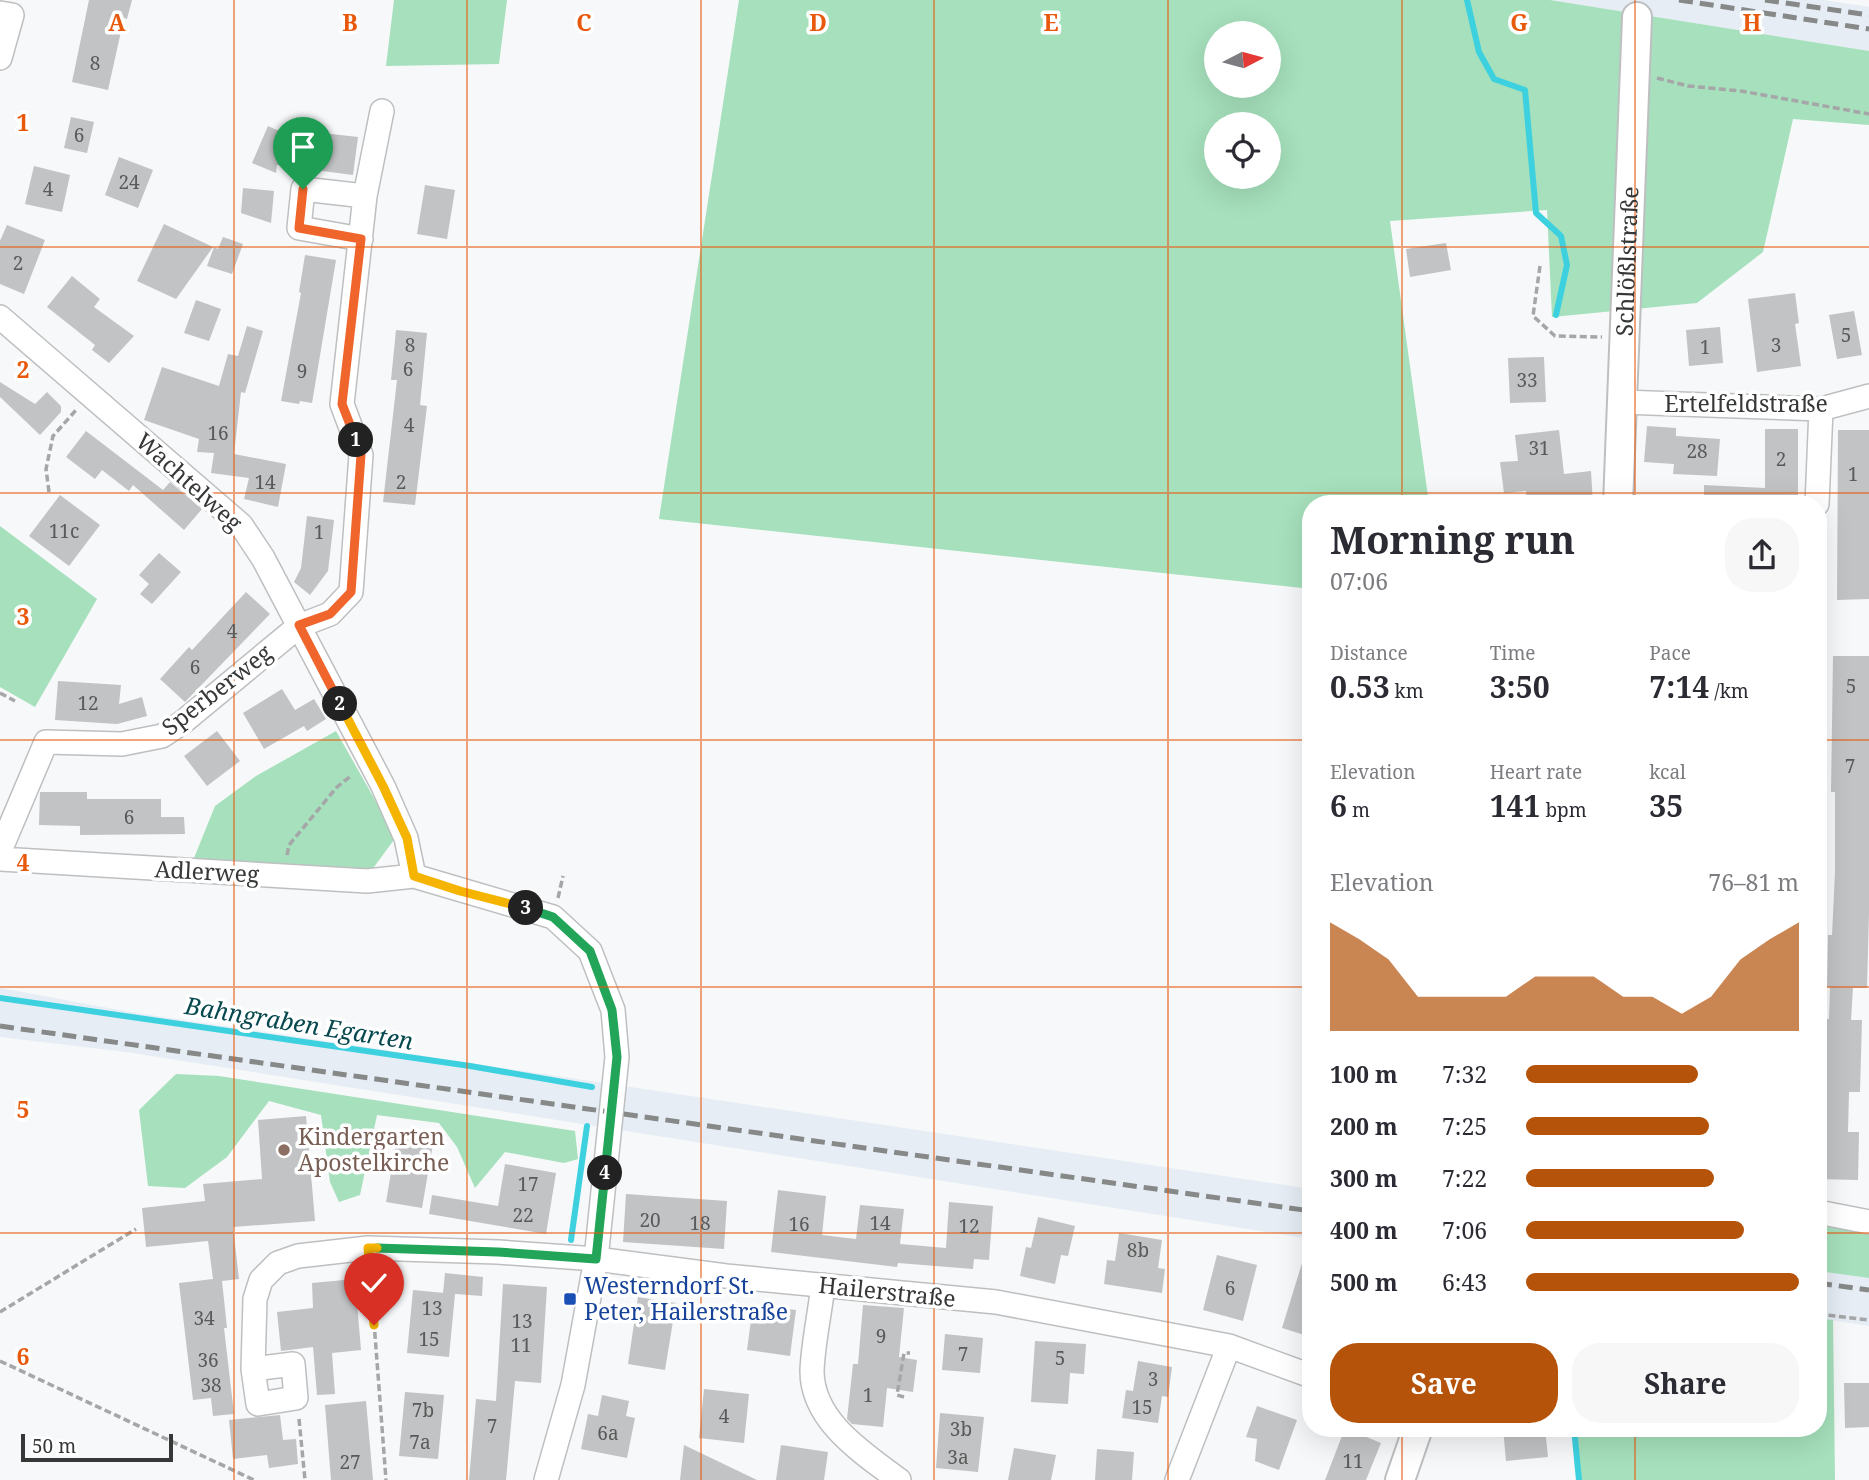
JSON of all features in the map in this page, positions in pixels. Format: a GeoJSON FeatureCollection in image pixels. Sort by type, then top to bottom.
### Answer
{"type":"FeatureCollection","features":[{"type":"Feature","properties":{"kind":"street"},"geometry":{"type":"LineString","coordinates":[[0,13],[12,15],[0,58]]}},
{"type":"Feature","properties":{"kind":"street","name":"Schlößlstraße"},"geometry":{"type":"LineString","coordinates":[[1618,495],[1637,17]]}},
{"type":"Feature","properties":{"kind":"street"},"geometry":{"type":"LineString","coordinates":[[299,625],[330,614],[351,592],[361,455],[342,404],[365,196],[382,111]]}},
{"type":"Feature","properties":{"kind":"street"},"geometry":{"type":"LineString","coordinates":[[361,239],[299,228],[301,202],[303,189],[365,196]]}},
{"type":"Feature","properties":{"kind":"street","name":"Wachtelweg"},"geometry":{"type":"LineString","coordinates":[[0,317],[241,525],[263,558],[369,760],[407,838],[414,876]]}},
{"type":"Feature","properties":{"kind":"street","name":"Ertelfeldstraße"},"geometry":{"type":"LineString","coordinates":[[1621,402],[1821,409],[1869,396]]}},
{"type":"Feature","properties":{"kind":"street"},"geometry":{"type":"LineString","coordinates":[[1817,495],[1821,409]]}},
{"type":"Feature","properties":{"kind":"street","name":"Sperberweg"},"geometry":{"type":"LineString","coordinates":[[1,859],[2,846],[46,742],[122,744],[162,736],[183,722],[299,625]]}},
{"type":"Feature","properties":{"kind":"street","name":"Adlerweg"},"geometry":{"type":"LineString","coordinates":[[1,859],[367,881],[414,876]]}},
{"type":"Feature","properties":{"kind":"street"},"geometry":{"type":"LineString","coordinates":[[414,876],[553,917],[590,951],[612,1010],[617,1057],[596,1259],[573,1385],[546,1480]]}},
{"type":"Feature","properties":{"kind":"street"},"geometry":{"type":"LineString","coordinates":[[1827,1214],[1869,1222]]}},
{"type":"Feature","properties":{"kind":"street","name":"Hailerstraße"},"geometry":{"type":"LineString","coordinates":[[296,1398],[258,1404],[253,1369],[255,1299],[261,1280],[278,1263],[298,1256],[368,1248],[498,1252],[596,1259],[996,1302],[1229,1346],[1302,1373]]}},
{"type":"Feature","properties":{"kind":"street"},"geometry":{"type":"LineString","coordinates":[[823,1285],[812,1372],[819,1406],[853,1446],[898,1480]]}},
{"type":"Feature","properties":{"kind":"street"},"geometry":{"type":"LineString","coordinates":[[1177,1480],[1229,1346]]}},
{"type":"Feature","properties":{"kind":"street"},"geometry":{"type":"LineString","coordinates":[[253,1369],[293,1364],[296,1398]]}},
{"type":"Feature","properties":{"kind":"street"},"geometry":{"type":"LineString","coordinates":[[1400,1480],[1415,1437]]}},
{"type":"Feature","properties":{"kind":"path"},"geometry":{"type":"LineString","coordinates":[[1635,72],[1688,86],[1741,91],[1869,114]]}},
{"type":"Feature","properties":{"kind":"path"},"geometry":{"type":"LineString","coordinates":[[1540,266],[1533,316],[1555,336],[1624,335]]}},
{"type":"Feature","properties":{"kind":"path"},"geometry":{"type":"LineString","coordinates":[[49,492],[46,469],[53,436],[90,395]]}},
{"type":"Feature","properties":{"kind":"path"},"geometry":{"type":"LineString","coordinates":[[0,693],[15,701]]}},
{"type":"Feature","properties":{"kind":"path"},"geometry":{"type":"LineString","coordinates":[[283,877],[289,845],[338,787],[369,760]]}},
{"type":"Feature","properties":{"kind":"path"},"geometry":{"type":"LineString","coordinates":[[0,1312],[136,1229]]}},
{"type":"Feature","properties":{"kind":"path"},"geometry":{"type":"LineString","coordinates":[[368,1248],[386,1480]]}},
{"type":"Feature","properties":{"kind":"path"},"geometry":{"type":"LineString","coordinates":[[1827,1315],[1869,1320]]}},
{"type":"Feature","properties":{"kind":"path"},"geometry":{"type":"LineString","coordinates":[[904,1397],[898,1395],[904,1353],[910,1353]]}},
{"type":"Feature","properties":{"kind":"path"},"geometry":{"type":"LineString","coordinates":[[0,1361],[254,1480]]}},
{"type":"Feature","properties":{"kind":"path"},"geometry":{"type":"LineString","coordinates":[[296,1398],[305,1480]]}},
{"type":"Feature","properties":{"kind":"shaded area"},"geometry":{"type":"Polygon","coordinates":[[[1550,0],[1824,0],[1869,7],[1869,51],[1550,0]]]}},
{"type":"Feature","properties":{"kind":"shaded area"},"geometry":{"type":"Polygon","coordinates":[[[0,988],[130,1012],[1302,1188],[1302,1238],[126,1052],[0,1037],[0,988]]]}},
{"type":"Feature","properties":{"kind":"shaded area"},"geometry":{"type":"Polygon","coordinates":[[[1827,1272],[1869,1278],[1869,1326],[1827,1319],[1827,1272]]]}},
{"type":"Feature","properties":{"kind":"green space"},"geometry":{"type":"Polygon","coordinates":[[[394,0],[507,0],[499,64],[386,66],[394,0]]]}},
{"type":"Feature","properties":{"kind":"green space"},"geometry":{"type":"Polygon","coordinates":[[[739,0],[1550,0],[1869,51],[1869,125],[1793,119],[1763,252],[1697,303],[1552,317],[1547,210],[1390,221],[1428,495],[1302,495],[1302,588],[659,519],[739,0]]]}},
{"type":"Feature","properties":{"kind":"green space"},"geometry":{"type":"Polygon","coordinates":[[[0,526],[97,599],[35,707],[0,687],[0,526]]]}},
{"type":"Feature","properties":{"kind":"green space"},"geometry":{"type":"Polygon","coordinates":[[[336,731],[396,837],[371,871],[192,863],[215,806],[256,776],[336,731]]]}},
{"type":"Feature","properties":{"kind":"green space"},"geometry":{"type":"Polygon","coordinates":[[[176,1074],[219,1076],[575,1131],[578,1159],[564,1163],[505,1152],[475,1188],[457,1147],[439,1123],[377,1115],[360,1195],[339,1202],[330,1182],[321,1115],[269,1101],[227,1157],[185,1188],[148,1186],[139,1110],[176,1074]]]}},
{"type":"Feature","properties":{"kind":"green space"},"geometry":{"type":"Polygon","coordinates":[[[1827,1224],[1869,1230],[1869,1278],[1827,1272],[1827,1224]]]}},
{"type":"Feature","properties":{"kind":"green space"},"geometry":{"type":"Polygon","coordinates":[[[1827,1319],[1833,1320],[1835,1480],[1578,1480],[1572,1437],[1827,1437],[1827,1319]]]}},
{"type":"Feature","properties":{"kind":"building"},"geometry":{"type":"Polygon","coordinates":[[[89,0],[132,0],[127,19],[124,18],[108,90],[72,82],[89,0]]]}},
{"type":"Feature","properties":{"kind":"building"},"geometry":{"type":"Polygon","coordinates":[[[71,117],[94,122],[87,153],[64,148],[71,117]]]}},
{"type":"Feature","properties":{"kind":"building"},"geometry":{"type":"Polygon","coordinates":[[[268,126],[321,150],[323,133],[358,137],[353,175],[277,165],[276,173],[252,163],[268,126]]]}},
{"type":"Feature","properties":{"kind":"building"},"geometry":{"type":"Polygon","coordinates":[[[119,157],[153,170],[138,208],[105,195],[119,157]]]}},
{"type":"Feature","properties":{"kind":"building"},"geometry":{"type":"Polygon","coordinates":[[[34,166],[70,175],[62,212],[25,204],[34,166]]]}},
{"type":"Feature","properties":{"kind":"building"},"geometry":{"type":"Polygon","coordinates":[[[425,185],[455,190],[447,239],[417,234],[425,185]]]}},
{"type":"Feature","properties":{"kind":"building"},"geometry":{"type":"Polygon","coordinates":[[[243,188],[274,191],[271,223],[241,213],[243,188]]]}},
{"type":"Feature","properties":{"kind":"building"},"geometry":{"type":"Polygon","coordinates":[[[164,224],[213,247],[176,299],[137,281],[164,224]]]}},
{"type":"Feature","properties":{"kind":"building"},"geometry":{"type":"Polygon","coordinates":[[[7,225],[45,240],[24,294],[0,284],[0,241],[7,225]]]}},
{"type":"Feature","properties":{"kind":"building"},"geometry":{"type":"Polygon","coordinates":[[[223,237],[243,244],[232,274],[207,266],[214,247],[218,249],[223,237]]]}},
{"type":"Feature","properties":{"kind":"building"},"geometry":{"type":"Polygon","coordinates":[[[1446,243],[1451,270],[1410,277],[1406,249],[1446,243]]]}},
{"type":"Feature","properties":{"kind":"building"},"geometry":{"type":"Polygon","coordinates":[[[305,255],[336,260],[312,403],[300,401],[299,404],[281,401],[301,293],[305,255]]]}},
{"type":"Feature","properties":{"kind":"building"},"geometry":{"type":"Polygon","coordinates":[[[72,276],[100,299],[94,307],[134,336],[109,363],[92,350],[95,345],[47,307],[72,276]]]}},
{"type":"Feature","properties":{"kind":"building"},"geometry":{"type":"Polygon","coordinates":[[[1795,293],[1799,323],[1795,324],[1801,366],[1757,372],[1748,299],[1795,293]]]}},
{"type":"Feature","properties":{"kind":"building"},"geometry":{"type":"Polygon","coordinates":[[[196,300],[221,309],[209,341],[184,333],[196,300]]]}},
{"type":"Feature","properties":{"kind":"building"},"geometry":{"type":"Polygon","coordinates":[[[1854,311],[1862,355],[1837,359],[1829,315],[1854,311]]]}},
{"type":"Feature","properties":{"kind":"building"},"geometry":{"type":"Polygon","coordinates":[[[247,326],[263,331],[245,393],[241,392],[234,454],[286,464],[278,507],[244,499],[249,478],[211,473],[214,453],[197,452],[199,439],[144,420],[162,367],[219,386],[228,354],[238,356],[247,326]]]}},
{"type":"Feature","properties":{"kind":"building"},"geometry":{"type":"Polygon","coordinates":[[[1720,327],[1723,363],[1689,366],[1686,330],[1720,327]]]}},
{"type":"Feature","properties":{"kind":"building"},"geometry":{"type":"Polygon","coordinates":[[[396,330],[427,333],[420,405],[427,406],[415,505],[383,502],[397,380],[391,380],[396,330]]]}},
{"type":"Feature","properties":{"kind":"building"},"geometry":{"type":"Polygon","coordinates":[[[1544,357],[1546,402],[1510,403],[1508,358],[1544,357]]]}},
{"type":"Feature","properties":{"kind":"building"},"geometry":{"type":"Polygon","coordinates":[[[0,382],[35,404],[47,392],[61,406],[61,412],[40,435],[0,397],[0,382]]]}},
{"type":"Feature","properties":{"kind":"building"},"geometry":{"type":"Polygon","coordinates":[[[1647,426],[1676,428],[1676,436],[1720,439],[1717,476],[1673,474],[1674,464],[1644,462],[1647,426]]]}},
{"type":"Feature","properties":{"kind":"building"},"geometry":{"type":"Polygon","coordinates":[[[1765,429],[1798,429],[1798,495],[1704,495],[1704,485],[1765,488],[1765,429]]]}},
{"type":"Feature","properties":{"kind":"building"},"geometry":{"type":"Polygon","coordinates":[[[1559,430],[1564,474],[1591,471],[1592,495],[1526,495],[1526,491],[1504,493],[1500,462],[1518,461],[1515,435],[1559,430]]]}},
{"type":"Feature","properties":{"kind":"building"},"geometry":{"type":"Polygon","coordinates":[[[1838,430],[1869,430],[1869,599],[1837,600],[1838,430]]]}},
{"type":"Feature","properties":{"kind":"building"},"geometry":{"type":"Polygon","coordinates":[[[86,431],[163,490],[170,482],[202,509],[184,530],[133,485],[129,491],[102,470],[95,479],[66,457],[86,431]]]}},
{"type":"Feature","properties":{"kind":"building"},"geometry":{"type":"Polygon","coordinates":[[[60,495],[100,525],[69,566],[29,536],[60,495]]]}},
{"type":"Feature","properties":{"kind":"building"},"geometry":{"type":"Polygon","coordinates":[[[307,516],[334,520],[328,571],[310,595],[294,582],[301,568],[307,516]]]}},
{"type":"Feature","properties":{"kind":"building"},"geometry":{"type":"Polygon","coordinates":[[[159,553],[181,572],[152,604],[140,594],[149,584],[139,575],[159,553]]]}},
{"type":"Feature","properties":{"kind":"building"},"geometry":{"type":"Polygon","coordinates":[[[246,592],[270,614],[185,702],[160,679],[189,647],[192,650],[246,592]]]}},
{"type":"Feature","properties":{"kind":"building"},"geometry":{"type":"Polygon","coordinates":[[[1833,656],[1869,656],[1867,988],[1853,988],[1851,1020],[1862,1020],[1860,1092],[1849,1092],[1848,1132],[1859,1132],[1858,1180],[1827,1179],[1827,1019],[1830,987],[1827,987],[1828,935],[1832,935],[1835,872],[1835,792],[1831,792],[1833,656]]]}},
{"type":"Feature","properties":{"kind":"building"},"geometry":{"type":"Polygon","coordinates":[[[58,681],[121,685],[119,704],[142,697],[147,716],[117,724],[55,720],[58,681]]]}},
{"type":"Feature","properties":{"kind":"building"},"geometry":{"type":"Polygon","coordinates":[[[282,689],[295,710],[314,699],[326,719],[307,731],[304,726],[264,749],[243,713],[282,689]]]}},
{"type":"Feature","properties":{"kind":"building"},"geometry":{"type":"Polygon","coordinates":[[[217,731],[240,761],[207,786],[184,756],[217,731]]]}},
{"type":"Feature","properties":{"kind":"building"},"geometry":{"type":"Polygon","coordinates":[[[40,792],[87,792],[87,799],[161,799],[161,817],[184,817],[185,834],[80,835],[80,826],[39,825],[40,792]]]}},
{"type":"Feature","properties":{"kind":"building"},"geometry":{"type":"Polygon","coordinates":[[[306,1116],[315,1221],[233,1227],[239,1279],[222,1281],[227,1328],[224,1328],[234,1414],[213,1416],[211,1398],[193,1400],[179,1283],[213,1279],[208,1241],[146,1247],[142,1208],[205,1201],[203,1184],[262,1179],[258,1120],[306,1116]]]}},
{"type":"Feature","properties":{"kind":"building"},"geometry":{"type":"Polygon","coordinates":[[[397,1137],[433,1144],[422,1208],[386,1202],[397,1137]]]}},
{"type":"Feature","properties":{"kind":"building"},"geometry":{"type":"Polygon","coordinates":[[[505,1164],[556,1173],[546,1234],[429,1214],[432,1195],[498,1206],[505,1164]]]}},
{"type":"Feature","properties":{"kind":"building"},"geometry":{"type":"Polygon","coordinates":[[[778,1190],[826,1196],[822,1235],[856,1239],[860,1205],[904,1209],[900,1244],[946,1248],[949,1202],[993,1206],[989,1260],[974,1259],[973,1269],[898,1263],[897,1267],[771,1252],[778,1190]]]}},
{"type":"Feature","properties":{"kind":"building"},"geometry":{"type":"Polygon","coordinates":[[[626,1194],[727,1201],[724,1249],[623,1242],[626,1194]]]}},
{"type":"Feature","properties":{"kind":"building"},"geometry":{"type":"Polygon","coordinates":[[[1038,1217],[1075,1226],[1068,1256],[1061,1255],[1055,1284],[1020,1276],[1026,1247],[1031,1248],[1038,1217]]]}},
{"type":"Feature","properties":{"kind":"building"},"geometry":{"type":"Polygon","coordinates":[[[1119,1233],[1162,1240],[1158,1268],[1165,1269],[1162,1293],[1104,1284],[1107,1260],[1115,1261],[1119,1233]]]}},
{"type":"Feature","properties":{"kind":"building"},"geometry":{"type":"Polygon","coordinates":[[[1217,1255],[1257,1265],[1243,1321],[1203,1310],[1217,1255]]]}},
{"type":"Feature","properties":{"kind":"building"},"geometry":{"type":"Polygon","coordinates":[[[1302,1263],[1302,1334],[1282,1328],[1302,1263]]]}},
{"type":"Feature","properties":{"kind":"building"},"geometry":{"type":"Polygon","coordinates":[[[445,1273],[483,1277],[482,1296],[443,1293],[445,1273]]]}},
{"type":"Feature","properties":{"kind":"building"},"geometry":{"type":"Polygon","coordinates":[[[355,1279],[361,1350],[332,1353],[335,1394],[317,1395],[313,1347],[281,1351],[277,1312],[313,1308],[312,1283],[355,1279]]]}},
{"type":"Feature","properties":{"kind":"building"},"geometry":{"type":"Polygon","coordinates":[[[503,1284],[547,1287],[541,1383],[515,1381],[506,1480],[469,1480],[476,1399],[496,1401],[503,1284]]]}},
{"type":"Feature","properties":{"kind":"building"},"geometry":{"type":"Polygon","coordinates":[[[413,1290],[455,1294],[449,1357],[407,1353],[413,1290]]]}},
{"type":"Feature","properties":{"kind":"building"},"geometry":{"type":"Polygon","coordinates":[[[638,1297],[676,1303],[665,1370],[628,1364],[638,1297]]]}},
{"type":"Feature","properties":{"kind":"building"},"geometry":{"type":"Polygon","coordinates":[[[753,1305],[796,1310],[790,1356],[747,1350],[753,1305]]]}},
{"type":"Feature","properties":{"kind":"building"},"geometry":{"type":"Polygon","coordinates":[[[863,1305],[904,1308],[899,1357],[917,1360],[913,1392],[887,1388],[883,1427],[852,1424],[847,1419],[853,1364],[858,1364],[863,1305]]]}},
{"type":"Feature","properties":{"kind":"building"},"geometry":{"type":"Polygon","coordinates":[[[945,1334],[983,1338],[980,1373],[942,1370],[945,1334]]]}},
{"type":"Feature","properties":{"kind":"building"},"geometry":{"type":"Polygon","coordinates":[[[1035,1341],[1086,1344],[1084,1374],[1070,1373],[1068,1404],[1031,1402],[1035,1341]]]}},
{"type":"Feature","properties":{"kind":"building"},"geometry":{"type":"Polygon","coordinates":[[[1138,1361],[1172,1367],[1168,1397],[1162,1396],[1158,1423],[1122,1418],[1126,1390],[1133,1391],[1138,1361]]]}},
{"type":"Feature","properties":{"kind":"building"},"geometry":{"type":"Polygon","coordinates":[[[1844,1383],[1869,1383],[1869,1427],[1845,1428],[1844,1383]]]}},
{"type":"Feature","properties":{"kind":"building"},"geometry":{"type":"Polygon","coordinates":[[[704,1389],[749,1394],[744,1443],[699,1438],[704,1389]]]}},
{"type":"Feature","properties":{"kind":"building"},"geometry":{"type":"Polygon","coordinates":[[[405,1392],[444,1395],[438,1459],[399,1456],[405,1392]]]}},
{"type":"Feature","properties":{"kind":"building"},"geometry":{"type":"Polygon","coordinates":[[[602,1395],[629,1401],[626,1416],[635,1418],[627,1458],[581,1449],[588,1414],[598,1416],[602,1395]]]}},
{"type":"Feature","properties":{"kind":"building"},"geometry":{"type":"Polygon","coordinates":[[[366,1401],[373,1480],[331,1480],[325,1405],[366,1401]]]}},
{"type":"Feature","properties":{"kind":"building"},"geometry":{"type":"Polygon","coordinates":[[[1257,1406],[1297,1420],[1279,1470],[1255,1461],[1257,1439],[1246,1437],[1257,1406]]]}},
{"type":"Feature","properties":{"kind":"building"},"geometry":{"type":"Polygon","coordinates":[[[940,1413],[984,1417],[978,1472],[936,1468],[940,1413]]]}},
{"type":"Feature","properties":{"kind":"building"},"geometry":{"type":"Polygon","coordinates":[[[280,1415],[283,1440],[296,1439],[298,1464],[269,1468],[267,1455],[233,1459],[229,1420],[280,1415]]]}},
{"type":"Feature","properties":{"kind":"building"},"geometry":{"type":"Polygon","coordinates":[[[1342,1437],[1367,1437],[1381,1443],[1366,1480],[1325,1480],[1342,1437]]]}},
{"type":"Feature","properties":{"kind":"building"},"geometry":{"type":"Polygon","coordinates":[[[1504,1437],[1546,1437],[1548,1457],[1506,1461],[1504,1437]]]}},
{"type":"Feature","properties":{"kind":"building"},"geometry":{"type":"Polygon","coordinates":[[[684,1445],[757,1480],[680,1480],[684,1445]]]}},
{"type":"Feature","properties":{"kind":"building"},"geometry":{"type":"Polygon","coordinates":[[[781,1445],[828,1452],[824,1480],[776,1480],[781,1445]]]}},
{"type":"Feature","properties":{"kind":"building"},"geometry":{"type":"Polygon","coordinates":[[[1014,1448],[1056,1455],[1051,1480],[1008,1480],[1014,1448]]]}},
{"type":"Feature","properties":{"kind":"building"},"geometry":{"type":"Polygon","coordinates":[[[1097,1449],[1134,1452],[1132,1480],[1095,1480],[1097,1449]]]}},
{"type":"Feature","properties":{"kind":"waterway"},"geometry":{"type":"LineString","coordinates":[[1467,0],[1479,52],[1494,79],[1525,90],[1536,213],[1561,236],[1567,265],[1556,315]]}},
{"type":"Feature","properties":{"kind":"waterway","name":"Bahngraben Egarten"},"geometry":{"type":"LineString","coordinates":[[0,998],[470,1066],[592,1087]]}},
{"type":"Feature","properties":{"kind":"waterway"},"geometry":{"type":"LineString","coordinates":[[571,1240],[587,1126]]}},
{"type":"Feature","properties":{"kind":"waterway"},"geometry":{"type":"LineString","coordinates":[[1575,1437],[1579,1480]]}},
{"type":"Feature","properties":{"kind":"railway"},"geometry":{"type":"LineString","coordinates":[[1679,0],[1869,29]]}},
{"type":"Feature","properties":{"kind":"railway"},"geometry":{"type":"LineString","coordinates":[[1765,0],[1869,15]]}},
{"type":"Feature","properties":{"kind":"railway"},"geometry":{"type":"LineString","coordinates":[[0,1026],[1302,1210]]}},
{"type":"Feature","properties":{"kind":"railway"},"geometry":{"type":"LineString","coordinates":[[1827,1284],[1869,1290]]}},
{"type":"Feature","properties":{"kind":"place","name":"Kindergarten Apostelkirche"},"geometry":{"type":"Point","coordinates":[284,1150]}},
{"type":"Feature","properties":{"kind":"place","name":"Westerndorf St. Peter, Hailerstraße"},"geometry":{"type":"Point","coordinates":[570,1299]}},
{"type":"Feature","properties":{"kind":"route"},"geometry":{"type":"LineString","coordinates":[[303,189],[299,228],[361,239],[342,404],[361,455],[351,592],[330,614],[299,625],[383,786],[407,838],[414,876],[553,917],[590,951],[612,1010],[617,1057],[596,1259],[498,1252],[368,1248],[374,1325]]}}]}
